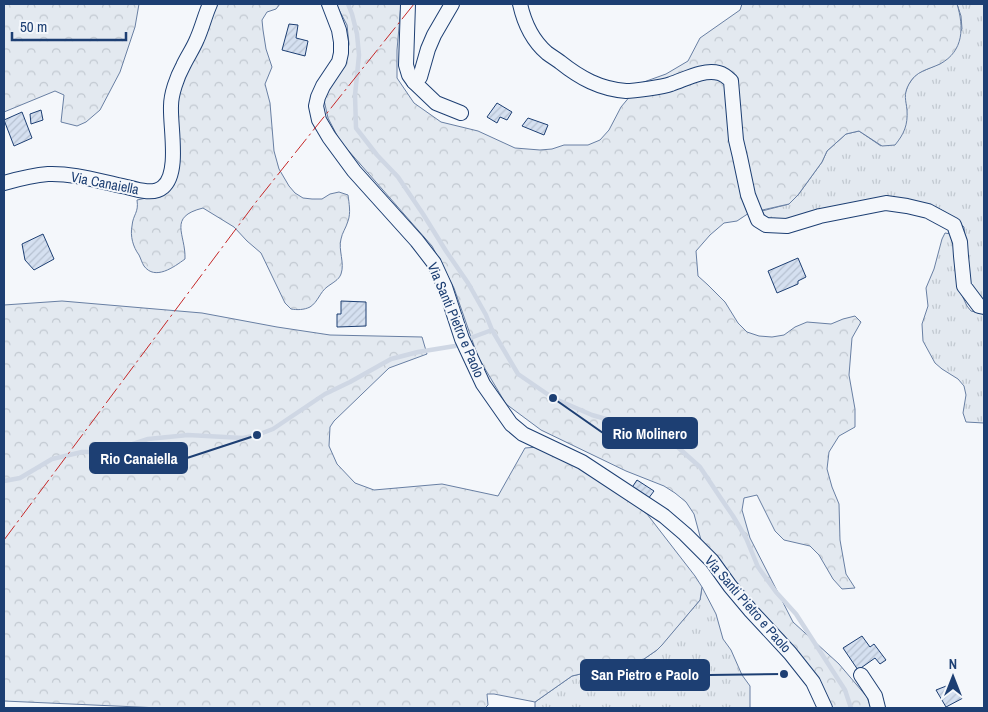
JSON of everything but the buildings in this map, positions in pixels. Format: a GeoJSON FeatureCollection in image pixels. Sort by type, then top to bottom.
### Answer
{"type":"FeatureCollection","features":[{"type":"Feature","properties":{"kind":"street","name":"Via Canaiella"},"geometry":{"type":"LineString","coordinates":[[4,183],[49,174],[68,175],[151,191],[160,189],[166,184],[173,168],[170,124],[174,91],[182,67],[198,38],[210,4]]}},
{"type":"Feature","properties":{"kind":"street","name":"Via Santi Pietro e Paolo"},"geometry":{"type":"LineString","coordinates":[[329,4],[339,30],[342,53],[339,62],[318,97],[316,106],[319,120],[354,171],[431,258],[440,274],[462,336],[483,384],[511,424],[523,434],[590,467],[664,516],[685,534],[712,561],[751,611],[790,653],[813,682],[825,708]]}},
{"type":"Feature","properties":{"kind":"street"},"geometry":{"type":"LineString","coordinates":[[408,4],[406,65],[409,75],[436,103],[461,113]]}},
{"type":"Feature","properties":{"kind":"street"},"geometry":{"type":"LineString","coordinates":[[414,82],[420,77],[434,35],[452,4]]}},
{"type":"Feature","properties":{"kind":"street"},"geometry":{"type":"LineString","coordinates":[[520,4],[531,34],[547,53],[593,84],[627,91],[669,85],[709,72],[721,73],[731,81],[736,140],[748,196],[758,220],[766,226],[787,226],[820,216],[886,203],[928,211],[954,225],[960,242],[964,286],[979,306],[984,307]]}},
{"type":"Feature","properties":{"kind":"street"},"geometry":{"type":"LineString","coordinates":[[861,675],[875,696],[878,708]]}},
{"type":"Feature","properties":{"kind":"green space"},"geometry":{"type":"Polygon","coordinates":[[[4,4],[139,4],[135,27],[120,72],[100,110],[86,122],[77,126],[61,122],[64,95],[55,91],[4,112],[4,4]]]}},
{"type":"Feature","properties":{"kind":"green space"},"geometry":{"type":"Polygon","coordinates":[[[217,4],[280,4],[276,9],[267,12],[262,20],[266,49],[272,67],[265,84],[270,103],[274,151],[279,169],[289,186],[303,198],[322,199],[330,194],[339,192],[348,195],[349,218],[340,243],[341,274],[337,280],[325,289],[313,305],[305,309],[291,309],[285,303],[261,253],[234,227],[203,208],[185,216],[181,227],[185,259],[170,269],[159,272],[148,270],[143,265],[135,248],[131,230],[137,208],[137,200],[160,195],[170,189],[176,178],[178,90],[217,4]]]}},
{"type":"Feature","properties":{"kind":"green space"},"geometry":{"type":"Polygon","coordinates":[[[336,4],[401,4],[397,50],[397,78],[414,103],[441,122],[478,131],[515,148],[540,150],[564,145],[588,145],[600,140],[609,130],[621,107],[641,83],[666,74],[688,61],[700,38],[740,10],[742,4],[957,4],[961,21],[958,45],[948,59],[918,74],[909,84],[905,94],[906,125],[895,145],[882,146],[859,131],[846,134],[827,151],[822,162],[798,195],[789,204],[749,213],[737,221],[724,223],[696,251],[698,276],[725,302],[738,323],[747,332],[759,336],[772,337],[784,335],[795,327],[807,322],[831,324],[855,316],[861,322],[852,338],[849,375],[855,409],[855,427],[839,436],[829,452],[827,469],[839,504],[840,540],[846,574],[855,588],[842,589],[833,579],[819,555],[810,546],[784,540],[775,531],[757,495],[744,498],[742,510],[750,538],[793,622],[839,664],[867,697],[871,708],[831,708],[765,617],[701,540],[694,514],[686,502],[664,486],[626,471],[541,430],[506,404],[478,357],[454,288],[432,246],[340,141],[328,118],[324,100],[345,64],[349,44],[347,25],[336,4]]]}},
{"type":"Feature","properties":{"kind":"green space"},"geometry":{"type":"Polygon","coordinates":[[[957,4],[984,4],[984,304],[968,283],[964,227],[945,212],[935,207],[923,203],[777,222],[765,216],[762,211],[789,204],[798,195],[822,162],[827,151],[846,134],[859,131],[881,146],[907,110],[904,97],[908,85],[916,74],[941,63],[962,29],[961,16],[957,4]]]}},
{"type":"Feature","properties":{"kind":"green space"},"geometry":{"type":"Polygon","coordinates":[[[945,233],[951,234],[957,247],[959,289],[967,306],[971,311],[984,314],[984,423],[966,422],[963,413],[966,395],[964,386],[958,379],[935,363],[923,341],[922,324],[928,306],[926,288],[945,233]]]}},
{"type":"Feature","properties":{"kind":"green space"},"geometry":{"type":"Polygon","coordinates":[[[62,301],[202,313],[330,335],[422,337],[427,354],[389,368],[330,427],[329,446],[337,464],[355,483],[374,490],[442,484],[498,496],[525,448],[538,447],[605,482],[647,514],[702,587],[700,600],[662,645],[644,659],[572,676],[535,702],[494,694],[487,694],[488,705],[485,708],[160,708],[4,701],[4,305],[62,301]]]}},
{"type":"Feature","properties":{"kind":"green space"},"geometry":{"type":"Polygon","coordinates":[[[702,587],[716,614],[723,639],[750,686],[750,708],[535,708],[535,702],[572,676],[644,659],[657,650],[700,600],[702,587]]]}},
{"type":"Feature","properties":{"kind":"waterway"},"geometry":{"type":"LineString","coordinates":[[348,4],[357,34],[359,55],[355,95],[356,128],[377,155],[398,177],[423,214],[468,283],[492,330],[518,374],[553,398],[592,415],[630,426],[672,442],[700,467],[746,538],[758,567],[776,592],[796,614],[845,690],[851,708]]}},
{"type":"Feature","properties":{"kind":"waterway"},"geometry":{"type":"LineString","coordinates":[[4,481],[20,478],[52,459],[82,452],[109,452],[148,439],[188,435],[243,438],[257,435],[273,429],[325,394],[391,359],[455,346],[492,330]]}},
{"type":"Feature","properties":{"kind":"power"},"geometry":{"type":"LineString","coordinates":[[4,540],[256,202],[414,4]]}},
{"type":"Feature","properties":{"kind":"place","name":"Rio Molinero"},"geometry":{"type":"Point","coordinates":[553,398]}},
{"type":"Feature","properties":{"kind":"place","name":"Rio Canaiella"},"geometry":{"type":"Point","coordinates":[257,435]}},
{"type":"Feature","properties":{"kind":"place","name":"San Pietro e Paolo"},"geometry":{"type":"Point","coordinates":[784,674]}}]}
